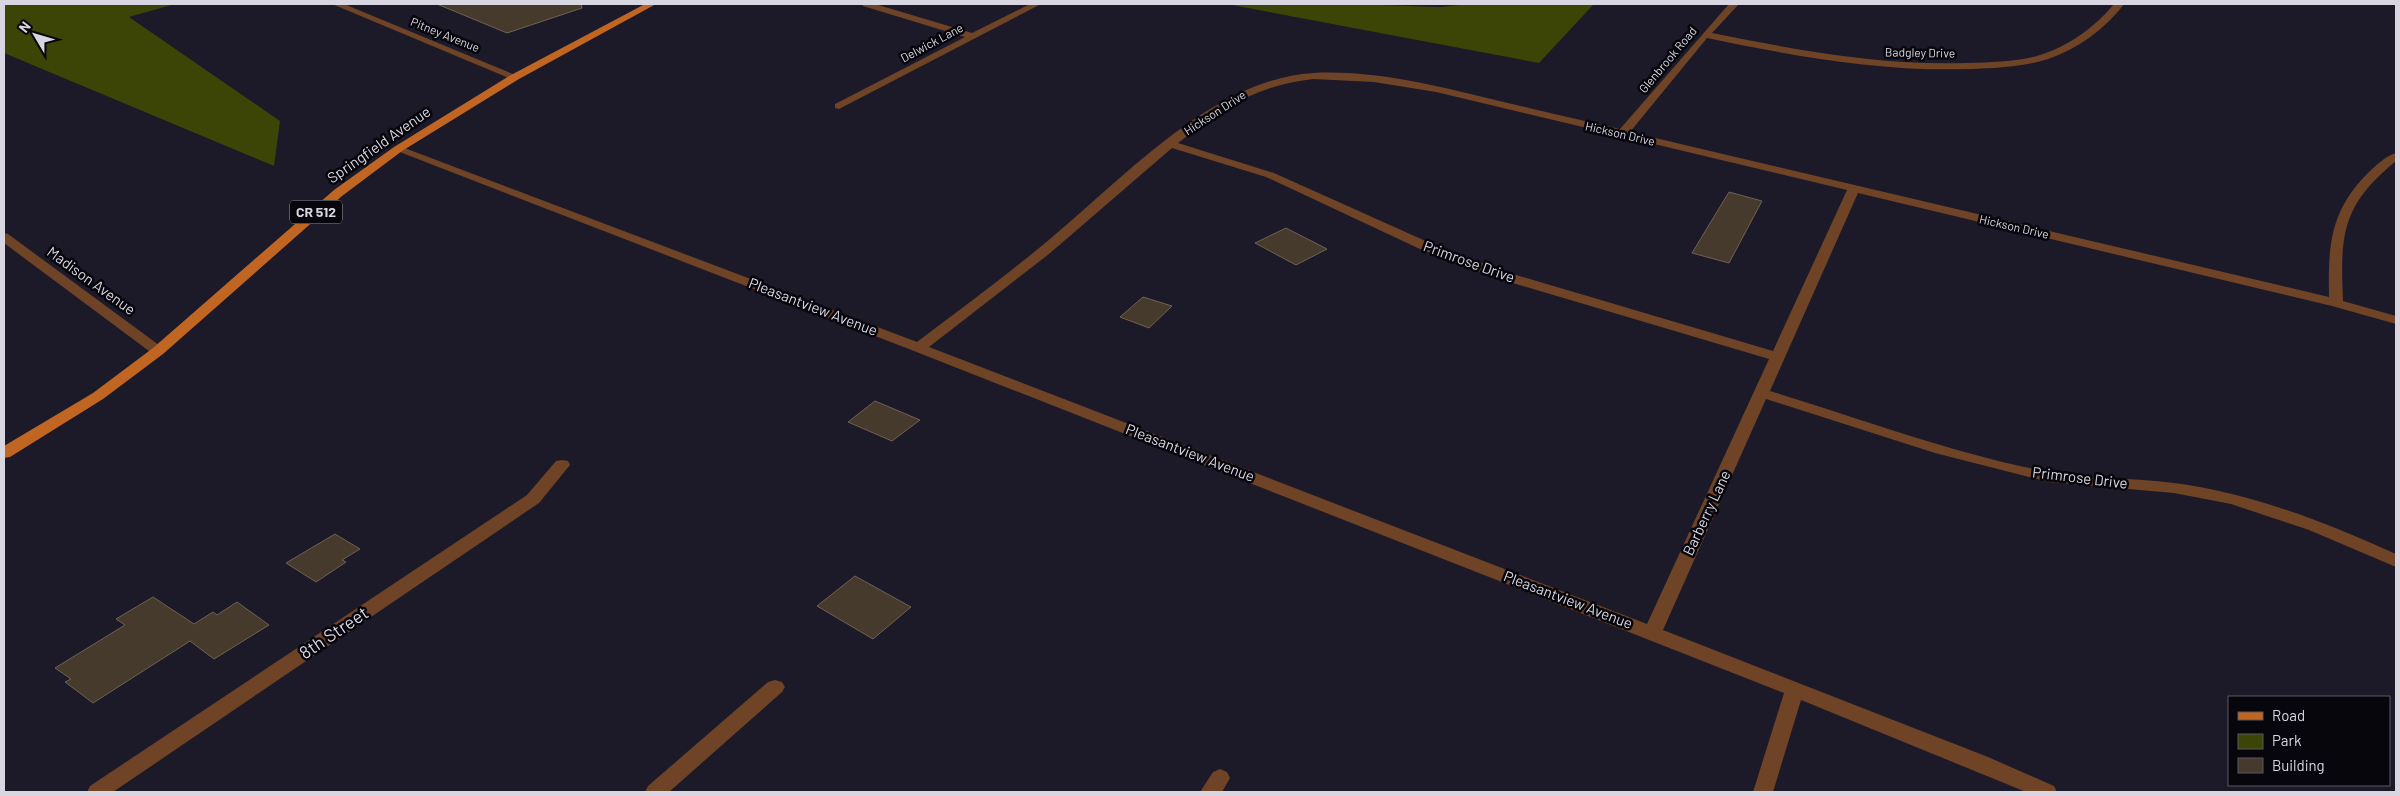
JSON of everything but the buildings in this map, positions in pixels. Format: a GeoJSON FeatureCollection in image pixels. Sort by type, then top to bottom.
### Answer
{"type":"FeatureCollection","features":[{"type":"Feature","properties":{"kind":"main road","name":"Springfield Avenue"},"geometry":{"type":"LineString","coordinates":[[4,453],[98,396],[158,351],[338,193],[398,149],[515,77],[651,4]]}},
{"type":"Feature","properties":{"kind":"street","name":"Pitney Avenue"},"geometry":{"type":"LineString","coordinates":[[337,4],[515,77]]}},
{"type":"Feature","properties":{"kind":"street"},"geometry":{"type":"LineString","coordinates":[[866,4],[971,36]]}},
{"type":"Feature","properties":{"kind":"street","name":"Delwick Lane"},"geometry":{"type":"LineString","coordinates":[[839,106],[1036,4]]}},
{"type":"Feature","properties":{"kind":"street","name":"Glenbrook Road"},"geometry":{"type":"LineString","coordinates":[[1622,134],[1705,35],[1734,4]]}},
{"type":"Feature","properties":{"kind":"street","name":"Badgley Drive"},"geometry":{"type":"LineString","coordinates":[[1705,35],[1854,62],[1918,67],[1987,66],[2018,63],[2044,57],[2069,46],[2093,31],[2119,4]]}},
{"type":"Feature","properties":{"kind":"street","name":"Hickson Drive"},"geometry":{"type":"LineString","coordinates":[[919,348],[1044,251],[1170,144],[1199,123],[1254,89],[1286,79],[1347,75],[1436,89],[2336,303],[2396,320]]}},
{"type":"Feature","properties":{"kind":"street","name":"Primrose Drive"},"geometry":{"type":"LineString","coordinates":[[1170,144],[1270,175],[1313,192],[1425,246],[1501,275],[1777,357]]}},
{"type":"Feature","properties":{"kind":"street","name":"Pleasantview Avenue"},"geometry":{"type":"LineString","coordinates":[[398,149],[919,348],[1652,633],[1794,691],[1981,763],[2047,792]]}},
{"type":"Feature","properties":{"kind":"street"},"geometry":{"type":"LineString","coordinates":[[2336,303],[2334,257],[2343,212],[2362,184],[2396,156]]}},
{"type":"Feature","properties":{"kind":"street"},"geometry":{"type":"LineString","coordinates":[[1777,357],[1854,189]]}},
{"type":"Feature","properties":{"kind":"street","name":"Madison Avenue"},"geometry":{"type":"LineString","coordinates":[[4,237],[158,351]]}},
{"type":"Feature","properties":{"kind":"street","name":"Barberry Lane"},"geometry":{"type":"LineString","coordinates":[[1652,633],[1777,357]]}},
{"type":"Feature","properties":{"kind":"street","name":"Primrose Drive"},"geometry":{"type":"LineString","coordinates":[[1762,393],[2002,467],[2052,478],[2175,488],[2236,501],[2310,524],[2396,561]]}},
{"type":"Feature","properties":{"kind":"street","name":"8th Street"},"geometry":{"type":"LineString","coordinates":[[97,792],[533,499],[562,465]]}},
{"type":"Feature","properties":{"kind":"street"},"geometry":{"type":"LineString","coordinates":[[656,792],[774,687]]}},
{"type":"Feature","properties":{"kind":"street"},"geometry":{"type":"LineString","coordinates":[[1763,792],[1794,691]]}},
{"type":"Feature","properties":{"kind":"green space"},"geometry":{"type":"Polygon","coordinates":[[[4,4],[175,4],[129,17],[280,121],[274,166],[4,53],[4,4]]]}},
{"type":"Feature","properties":{"kind":"green space"},"geometry":{"type":"Polygon","coordinates":[[[1227,4],[1351,4],[1440,7],[1470,4],[1594,4],[1539,63],[1227,4]]]}}]}
